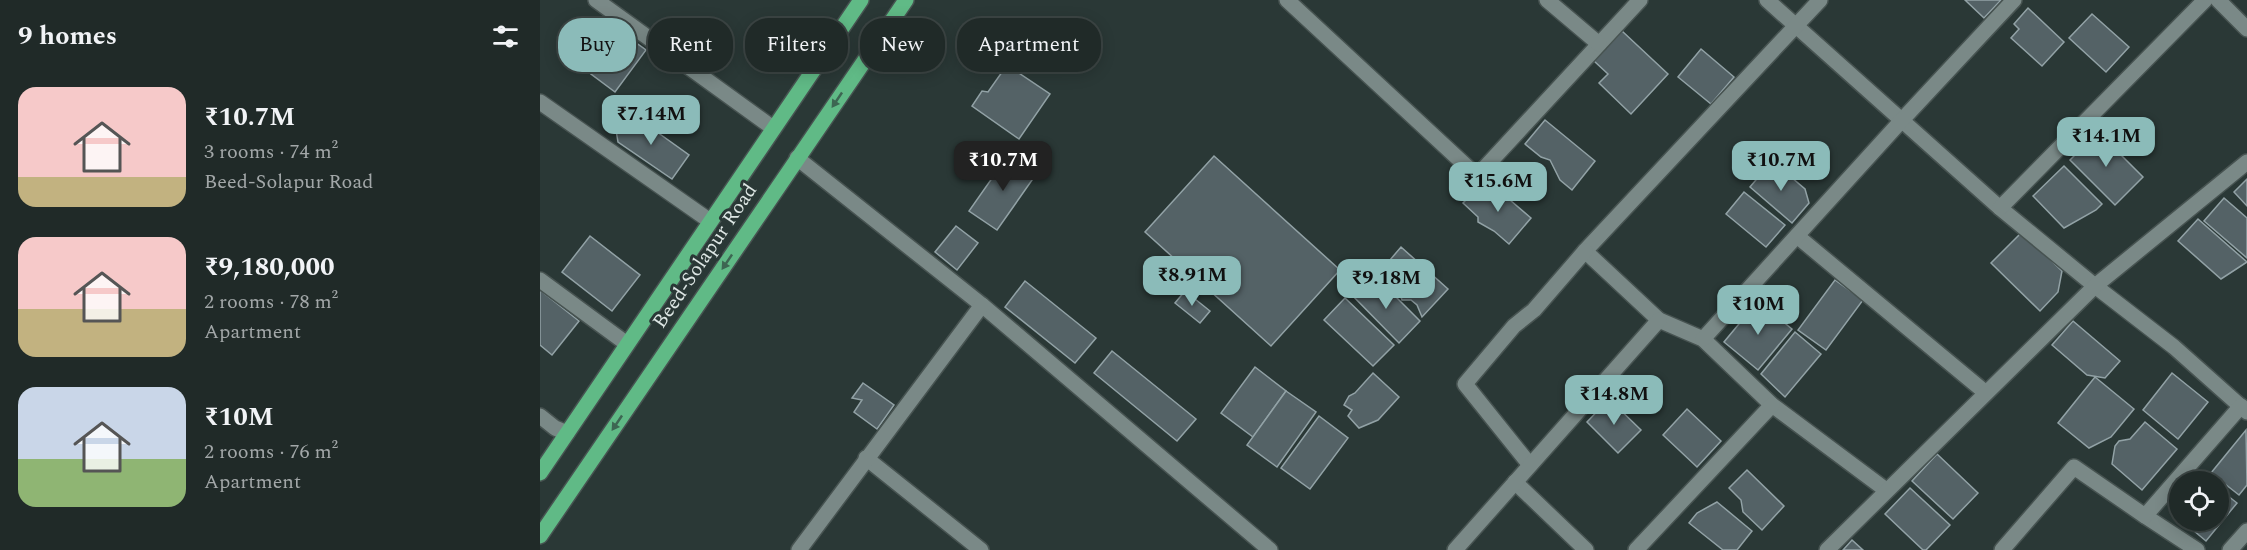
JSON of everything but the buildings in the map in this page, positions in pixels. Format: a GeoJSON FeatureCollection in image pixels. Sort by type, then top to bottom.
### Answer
{"type":"FeatureCollection","features":[{"type":"Feature","properties":{"kind":"main road","name":"Beed-Solapur Road"},"geometry":{"type":"LineString","coordinates":[[540,536],[906,0]]}},
{"type":"Feature","properties":{"kind":"main road","name":"Beed-Solapur Road"},"geometry":{"type":"LineString","coordinates":[[540,473],[773,128],[855,2]]}},
{"type":"Feature","properties":{"kind":"street"},"geometry":{"type":"LineString","coordinates":[[596,0],[773,128]]}},
{"type":"Feature","properties":{"kind":"street"},"geometry":{"type":"LineString","coordinates":[[1287,0],[1477,176],[1640,0]]}},
{"type":"Feature","properties":{"kind":"street"},"geometry":{"type":"LineString","coordinates":[[1547,0],[1599,45]]}},
{"type":"Feature","properties":{"kind":"street"},"geometry":{"type":"LineString","coordinates":[[1767,0],[2000,208],[2174,347],[2244,409],[2145,516]]}},
{"type":"Feature","properties":{"kind":"street"},"geometry":{"type":"LineString","coordinates":[[1530,465],[1465,384],[1514,326],[1534,310],[1585,251],[1820,0]]}},
{"type":"Feature","properties":{"kind":"street"},"geometry":{"type":"LineString","coordinates":[[1703,339],[2014,0]]}},
{"type":"Feature","properties":{"kind":"street"},"geometry":{"type":"LineString","coordinates":[[2000,208],[2205,0]]}},
{"type":"Feature","properties":{"kind":"street"},"geometry":{"type":"LineString","coordinates":[[2218,0],[2247,28]]}},
{"type":"Feature","properties":{"kind":"street"},"geometry":{"type":"LineString","coordinates":[[540,102],[710,220]]}},
{"type":"Feature","properties":{"kind":"street"},"geometry":{"type":"LineString","coordinates":[[797,158],[982,305],[1270,550]]}},
{"type":"Feature","properties":{"kind":"street"},"geometry":{"type":"LineString","coordinates":[[1827,550],[2095,286],[2247,162]]}},
{"type":"Feature","properties":{"kind":"street"},"geometry":{"type":"LineString","coordinates":[[1797,236],[1986,393]]}},
{"type":"Feature","properties":{"kind":"street"},"geometry":{"type":"LineString","coordinates":[[1585,251],[1659,320],[1703,339],[1772,405],[1886,490]]}},
{"type":"Feature","properties":{"kind":"street"},"geometry":{"type":"LineString","coordinates":[[540,280],[627,344]]}},
{"type":"Feature","properties":{"kind":"street"},"geometry":{"type":"LineString","coordinates":[[799,550],[982,305]]}},
{"type":"Feature","properties":{"kind":"street"},"geometry":{"type":"LineString","coordinates":[[1455,550],[1659,320]]}},
{"type":"Feature","properties":{"kind":"street"},"geometry":{"type":"LineString","coordinates":[[1636,550],[1772,405]]}},
{"type":"Feature","properties":{"kind":"street"},"geometry":{"type":"LineString","coordinates":[[540,416],[555,428],[567,433]]}},
{"type":"Feature","properties":{"kind":"street"},"geometry":{"type":"LineString","coordinates":[[866,458],[981,550]]}},
{"type":"Feature","properties":{"kind":"street"},"geometry":{"type":"LineString","coordinates":[[2002,550],[2074,467],[2197,550]]}},
{"type":"Feature","properties":{"kind":"street"},"geometry":{"type":"LineString","coordinates":[[1515,482],[1586,550]]}},
{"type":"Feature","properties":{"kind":"street"},"geometry":{"type":"LineString","coordinates":[[2230,550],[2247,531]]}}]}
